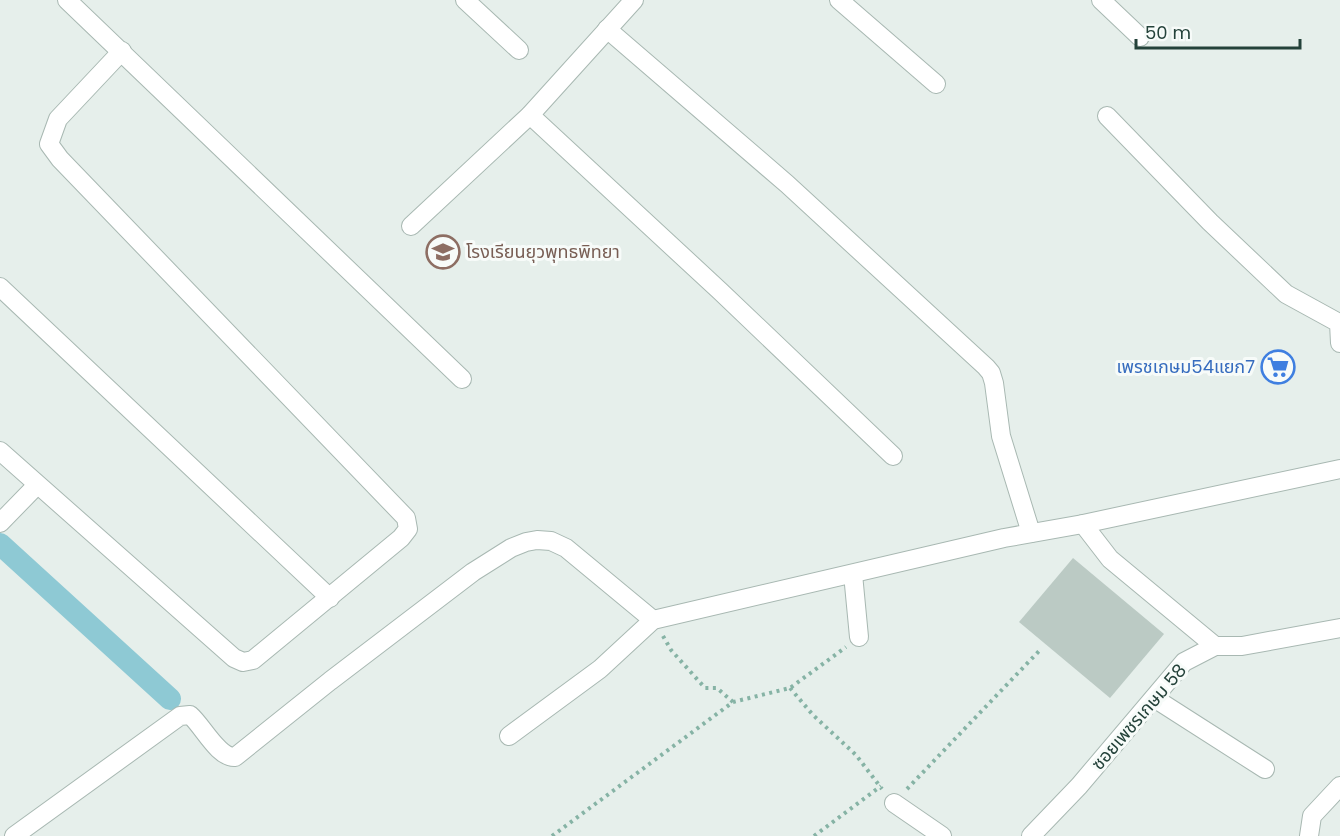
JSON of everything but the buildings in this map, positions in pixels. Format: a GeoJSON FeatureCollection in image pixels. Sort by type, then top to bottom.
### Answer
{"type":"FeatureCollection","features":[{"type":"Feature","properties":{"kind":"street"},"geometry":{"type":"LineString","coordinates":[[67,0],[462,379]]}},
{"type":"Feature","properties":{"kind":"street"},"geometry":{"type":"LineString","coordinates":[[465,0],[519,51]]}},
{"type":"Feature","properties":{"kind":"street"},"geometry":{"type":"LineString","coordinates":[[411,226],[530,115],[634,0]]}},
{"type":"Feature","properties":{"kind":"street"},"geometry":{"type":"LineString","coordinates":[[839,0],[936,84]]}},
{"type":"Feature","properties":{"kind":"street"},"geometry":{"type":"LineString","coordinates":[[1101,0],[1140,37]]}},
{"type":"Feature","properties":{"kind":"street"},"geometry":{"type":"LineString","coordinates":[[607,29],[787,183],[986,367],[994,383],[1001,436],[1031,534]]}},
{"type":"Feature","properties":{"kind":"street"},"geometry":{"type":"LineString","coordinates":[[0,451],[234,658],[243,662],[253,660],[330,598],[401,538],[408,529],[406,518],[60,159],[49,144],[58,119],[122,51]]}},
{"type":"Feature","properties":{"kind":"street"},"geometry":{"type":"LineString","coordinates":[[530,115],[720,291],[893,456]]}},
{"type":"Feature","properties":{"kind":"street"},"geometry":{"type":"LineString","coordinates":[[1107,116],[1210,222],[1286,294],[1339,323],[1340,343]]}},
{"type":"Feature","properties":{"kind":"street"},"geometry":{"type":"LineString","coordinates":[[0,287],[330,598]]}},
{"type":"Feature","properties":{"kind":"street"},"geometry":{"type":"LineString","coordinates":[[509,736],[600,669],[653,620],[1004,538],[1083,524],[1340,469]]}},
{"type":"Feature","properties":{"kind":"street"},"geometry":{"type":"LineString","coordinates":[[0,523],[37,485]]}},
{"type":"Feature","properties":{"kind":"street"},"geometry":{"type":"LineString","coordinates":[[1083,524],[1110,559],[1215,646]]}},
{"type":"Feature","properties":{"kind":"street"},"geometry":{"type":"LineString","coordinates":[[14,836],[180,716],[190,715],[222,753],[235,757],[473,573],[511,548],[526,542],[551,541],[566,548],[653,620]]}},
{"type":"Feature","properties":{"kind":"street"},"geometry":{"type":"LineString","coordinates":[[853,574],[859,637]]}},
{"type":"Feature","properties":{"kind":"street","name":"ซอยเพชรเกษม 58"},"geometry":{"type":"LineString","coordinates":[[1031,836],[1079,786],[1184,662],[1215,646],[1242,646],[1340,628]]}},
{"type":"Feature","properties":{"kind":"street"},"geometry":{"type":"LineString","coordinates":[[1154,698],[1265,769]]}},
{"type":"Feature","properties":{"kind":"street"},"geometry":{"type":"LineString","coordinates":[[1310,836],[1312,816],[1340,786]]}},
{"type":"Feature","properties":{"kind":"street"},"geometry":{"type":"LineString","coordinates":[[894,803],[942,836]]}},
{"type":"Feature","properties":{"kind":"path"},"geometry":{"type":"LineString","coordinates":[[653,620],[671,650],[705,688],[717,688],[733,702]]}},
{"type":"Feature","properties":{"kind":"path"},"geometry":{"type":"LineString","coordinates":[[552,836],[733,702],[790,688],[859,637]]}},
{"type":"Feature","properties":{"kind":"path"},"geometry":{"type":"LineString","coordinates":[[790,688],[813,715],[856,755],[894,803],[1040,650]]}},
{"type":"Feature","properties":{"kind":"path"},"geometry":{"type":"LineString","coordinates":[[814,836],[881,786]]}},
{"type":"Feature","properties":{"kind":"waterway"},"geometry":{"type":"LineString","coordinates":[[0,544],[170,699]]}},
{"type":"Feature","properties":{"kind":"place","name":"โรงเรียนยุวพุทธพิทยา"},"geometry":{"type":"Point","coordinates":[443,252]}},
{"type":"Feature","properties":{"kind":"place","name":"เพรชเกษม54แยก7"},"geometry":{"type":"Point","coordinates":[1278,367]}}]}
